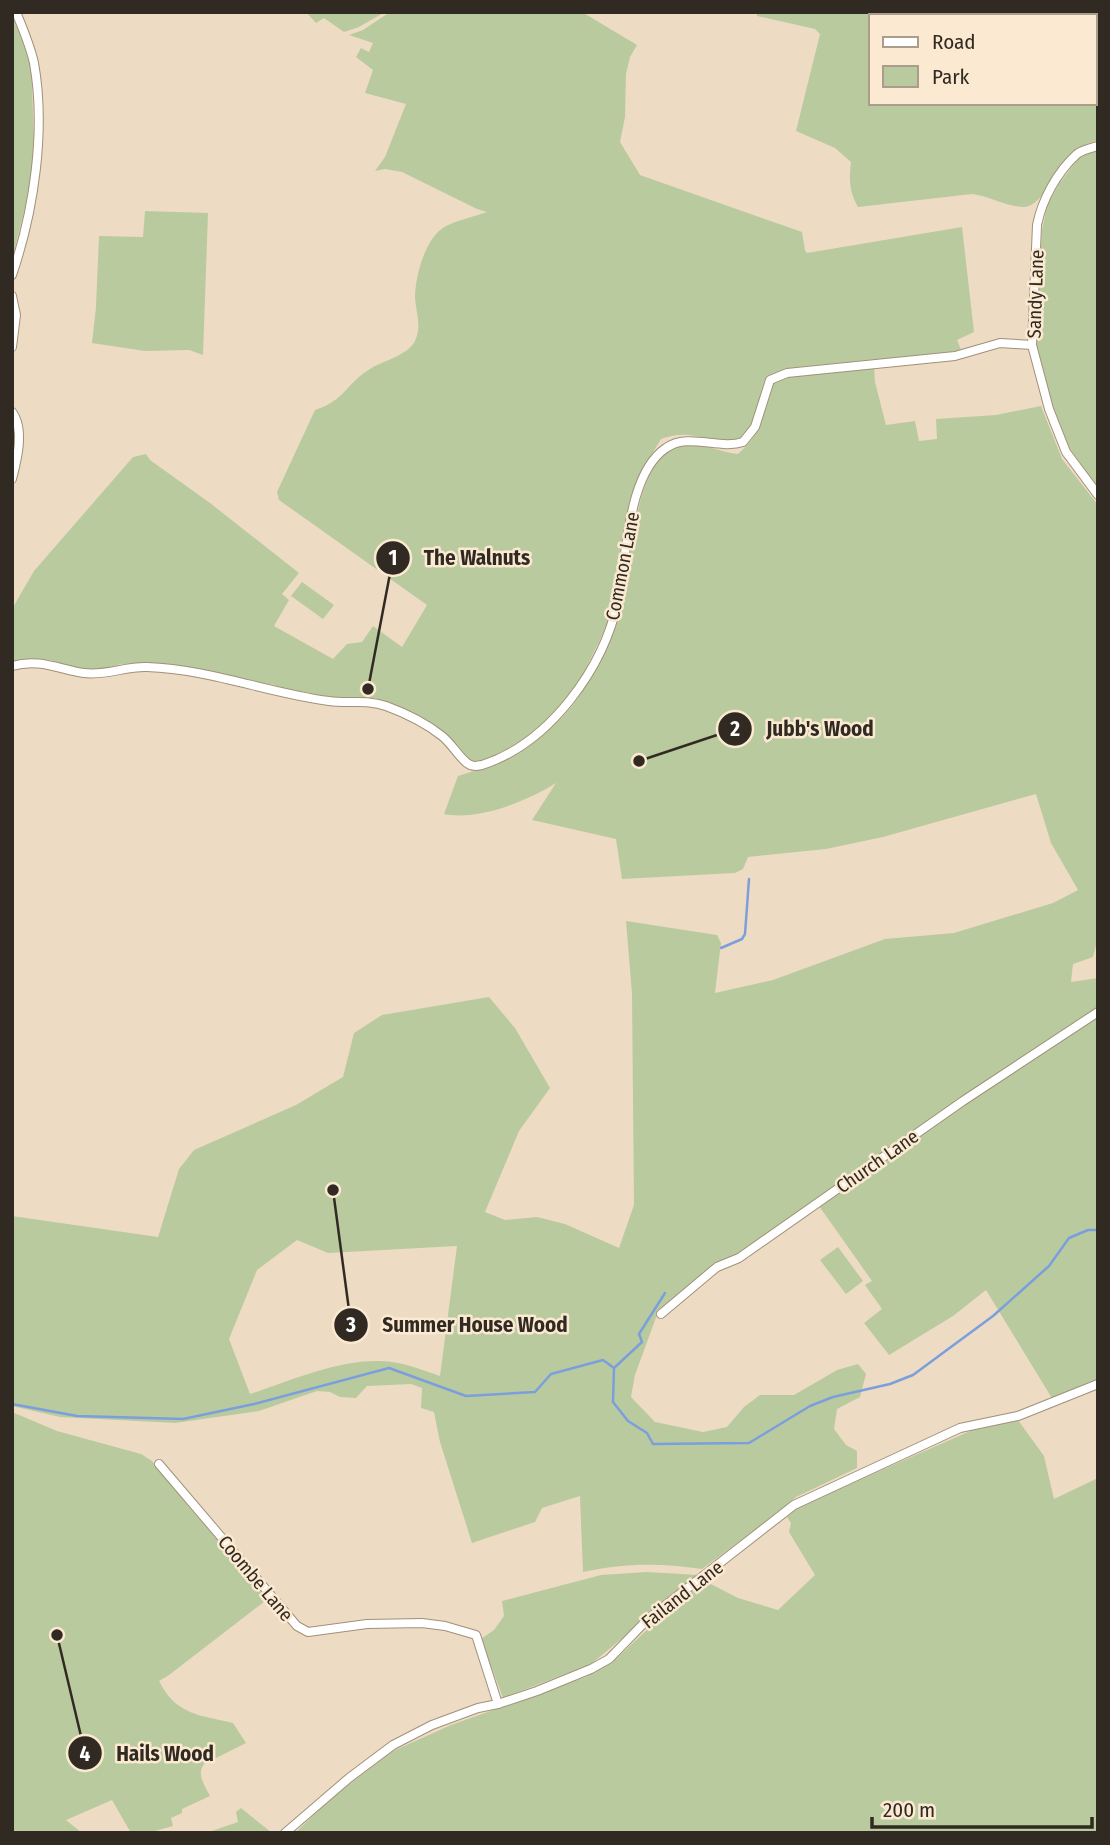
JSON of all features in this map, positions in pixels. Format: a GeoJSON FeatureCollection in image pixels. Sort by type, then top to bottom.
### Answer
{"type":"FeatureCollection","features":[{"type":"Feature","properties":{"kind":"street"},"geometry":{"type":"LineString","coordinates":[[12,275],[23,238],[37,168],[37,90],[33,61],[16,12]]}},
{"type":"Feature","properties":{"kind":"street","name":"Sandy Lane"},"geometry":{"type":"LineString","coordinates":[[1098,146],[1079,152],[1055,181],[1041,206],[1037,225],[1032,345],[1049,409],[1066,452],[1098,495]]}},
{"type":"Feature","properties":{"kind":"street"},"geometry":{"type":"LineString","coordinates":[[12,296],[16,315],[12,347]]}},
{"type":"Feature","properties":{"kind":"street","name":"Common Lane"},"geometry":{"type":"LineString","coordinates":[[12,666],[32,662],[100,674],[136,667],[169,668],[331,702],[373,702],[388,707],[442,736],[469,765],[485,764],[502,757],[546,727],[584,681],[610,626],[618,600],[622,566],[640,482],[662,451],[683,441],[726,445],[743,442],[750,437],[755,427],[770,380],[787,373],[955,356],[1000,343],[1032,345]]}},
{"type":"Feature","properties":{"kind":"street"},"geometry":{"type":"LineString","coordinates":[[12,412],[18,419],[18,428],[12,479]]}},
{"type":"Feature","properties":{"kind":"street","name":"Church Lane"},"geometry":{"type":"LineString","coordinates":[[661,1314],[717,1268],[739,1258],[942,1116],[1098,1012]]}},
{"type":"Feature","properties":{"kind":"street","name":"Failand Lane"},"geometry":{"type":"LineString","coordinates":[[285,1833],[349,1778],[393,1745],[432,1725],[559,1682],[591,1669],[609,1658],[648,1619],[794,1505],[960,1428],[1018,1416],[1098,1384]]}},
{"type":"Feature","properties":{"kind":"street","name":"Coombe Lane"},"geometry":{"type":"LineString","coordinates":[[159,1464],[297,1626],[308,1632],[367,1624],[422,1623],[476,1635],[498,1704]]}},
{"type":"Feature","properties":{"kind":"green space"},"geometry":{"type":"Polygon","coordinates":[[[306,12],[385,12],[344,32],[324,18],[316,23],[306,12]]]}},
{"type":"Feature","properties":{"kind":"green space"},"geometry":{"type":"Polygon","coordinates":[[[390,12],[582,12],[637,45],[630,57],[626,74],[625,117],[620,142],[640,175],[802,232],[807,253],[962,227],[974,332],[957,340],[961,350],[789,368],[765,379],[750,428],[738,439],[722,441],[684,435],[661,439],[639,476],[630,500],[617,565],[614,601],[606,627],[581,679],[562,706],[523,741],[482,761],[470,762],[447,736],[432,725],[376,698],[323,698],[275,688],[275,685],[167,666],[121,664],[98,670],[80,670],[50,660],[33,659],[12,663],[12,609],[34,571],[133,457],[146,454],[150,460],[299,573],[282,594],[289,600],[274,626],[333,659],[347,644],[362,642],[373,626],[402,647],[427,605],[279,500],[277,492],[315,410],[340,396],[362,374],[401,354],[415,341],[418,325],[415,298],[417,279],[432,239],[446,226],[487,212],[402,172],[385,169],[375,171],[385,157],[406,104],[365,93],[373,70],[356,57],[361,48],[369,52],[373,43],[349,35],[363,30],[390,12]]]}},
{"type":"Feature","properties":{"kind":"green space"},"geometry":{"type":"Polygon","coordinates":[[[757,12],[1098,12],[1098,140],[1078,149],[1038,200],[1024,207],[972,194],[858,207],[850,185],[851,162],[835,148],[796,131],[820,34],[815,29],[757,16],[757,12]]]}},
{"type":"Feature","properties":{"kind":"green space"},"geometry":{"type":"Polygon","coordinates":[[[12,13],[31,62],[35,167],[12,260],[12,13]]]}},
{"type":"Feature","properties":{"kind":"green space"},"geometry":{"type":"Polygon","coordinates":[[[1098,151],[1098,488],[1068,446],[1052,408],[1036,344],[1042,230],[1047,206],[1078,159],[1098,151]]]}},
{"type":"Feature","properties":{"kind":"green space"},"geometry":{"type":"Polygon","coordinates":[[[145,211],[208,213],[203,355],[189,350],[145,351],[92,343],[99,236],[143,237],[145,211]]]}},
{"type":"Feature","properties":{"kind":"green space"},"geometry":{"type":"Polygon","coordinates":[[[874,367],[886,425],[915,421],[919,441],[937,439],[936,419],[996,415],[1041,406],[1062,459],[1098,505],[1098,938],[1093,957],[1073,964],[1071,982],[1098,978],[1098,1008],[907,1135],[658,1312],[635,1375],[631,1397],[655,1422],[703,1432],[727,1427],[744,1407],[760,1395],[794,1395],[837,1370],[858,1364],[866,1374],[860,1397],[837,1409],[834,1429],[846,1445],[857,1451],[857,1468],[796,1497],[702,1569],[642,1565],[583,1572],[580,1496],[542,1508],[535,1522],[472,1543],[440,1442],[434,1412],[421,1408],[422,1388],[411,1384],[367,1386],[356,1398],[317,1391],[259,1411],[175,1423],[60,1417],[12,1406],[12,1216],[158,1237],[179,1169],[194,1150],[296,1105],[343,1077],[354,1033],[382,1015],[489,997],[515,1028],[550,1088],[519,1131],[485,1212],[505,1220],[537,1217],[565,1224],[619,1248],[634,1205],[632,994],[626,921],[717,935],[721,943],[715,993],[773,980],[885,939],[954,933],[1053,903],[1078,890],[1051,843],[1036,794],[883,837],[826,849],[748,857],[743,869],[735,873],[622,879],[616,839],[532,820],[556,783],[502,808],[472,815],[444,814],[458,776],[493,763],[526,746],[556,723],[583,691],[618,620],[641,497],[660,458],[675,447],[690,444],[738,454],[754,437],[774,382],[798,375],[874,367]],[[297,1240],[257,1270],[229,1339],[250,1394],[312,1373],[361,1362],[393,1362],[440,1376],[457,1246],[328,1253],[297,1240]]]}},
{"type":"Feature","properties":{"kind":"green space"},"geometry":{"type":"Polygon","coordinates":[[[302,582],[334,605],[323,619],[291,596],[302,582]]]}},
{"type":"Feature","properties":{"kind":"green space"},"geometry":{"type":"Polygon","coordinates":[[[1098,1017],[1098,1380],[1053,1400],[986,1290],[953,1316],[889,1355],[864,1323],[882,1309],[865,1285],[872,1281],[819,1206],[950,1113],[1098,1017]]]}},
{"type":"Feature","properties":{"kind":"green space"},"geometry":{"type":"Polygon","coordinates":[[[838,1247],[863,1281],[846,1294],[820,1260],[838,1247]]]}},
{"type":"Feature","properties":{"kind":"green space"},"geometry":{"type":"Polygon","coordinates":[[[12,1412],[57,1431],[141,1454],[152,1461],[269,1598],[159,1681],[173,1701],[181,1707],[199,1715],[233,1723],[246,1743],[204,1764],[201,1776],[210,1796],[182,1809],[182,1813],[171,1818],[173,1826],[131,1833],[112,1800],[66,1820],[82,1833],[12,1833],[12,1412]]]}},
{"type":"Feature","properties":{"kind":"green space"},"geometry":{"type":"Polygon","coordinates":[[[1018,1420],[1044,1456],[1054,1499],[1098,1478],[1098,1833],[295,1833],[331,1798],[393,1751],[451,1725],[586,1677],[614,1661],[673,1605],[705,1581],[738,1598],[778,1610],[815,1575],[789,1532],[791,1523],[787,1517],[800,1506],[977,1428],[1018,1420]]]}},
{"type":"Feature","properties":{"kind":"green space"},"geometry":{"type":"Polygon","coordinates":[[[647,1572],[699,1575],[591,1664],[503,1698],[481,1639],[494,1630],[504,1616],[502,1601],[601,1575],[647,1572]]]}},
{"type":"Feature","properties":{"kind":"green space"},"geometry":{"type":"Polygon","coordinates":[[[241,1808],[272,1833],[206,1833],[238,1822],[236,1812],[241,1808]]]}},
{"type":"Feature","properties":{"kind":"waterway"},"geometry":{"type":"LineString","coordinates":[[721,948],[742,939],[745,934],[749,879]]}},
{"type":"Feature","properties":{"kind":"waterway"},"geometry":{"type":"LineString","coordinates":[[12,1404],[77,1416],[183,1419],[254,1404],[389,1368],[466,1396],[535,1392],[551,1374],[603,1360],[614,1368],[613,1402],[628,1421],[647,1433],[653,1444],[749,1443],[810,1406],[913,1375],[993,1316],[1049,1266],[1069,1238],[1088,1230],[1098,1230]]}},
{"type":"Feature","properties":{"kind":"waterway"},"geometry":{"type":"LineString","coordinates":[[614,1368],[642,1342],[639,1334],[665,1293]]}},
{"type":"Feature","properties":{"kind":"place","name":"The Walnuts"},"geometry":{"type":"Point","coordinates":[368,689]}},
{"type":"Feature","properties":{"kind":"place","name":"Jubb's Wood"},"geometry":{"type":"Point","coordinates":[639,761]}},
{"type":"Feature","properties":{"kind":"place","name":"Summer House Wood"},"geometry":{"type":"Point","coordinates":[333,1190]}},
{"type":"Feature","properties":{"kind":"place","name":"Hails Wood"},"geometry":{"type":"Point","coordinates":[57,1635]}}]}
